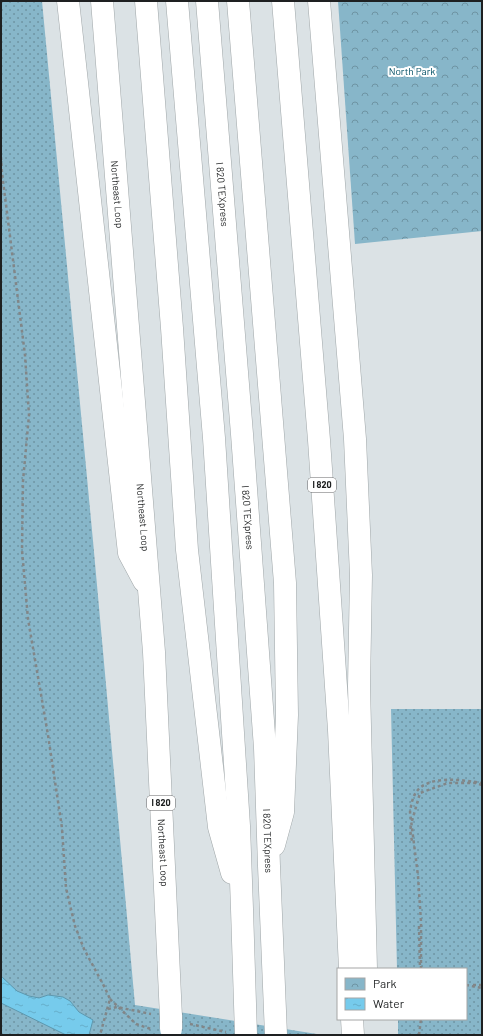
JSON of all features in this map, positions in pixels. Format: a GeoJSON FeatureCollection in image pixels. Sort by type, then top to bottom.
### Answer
{"type":"FeatureCollection","features":[{"type":"Feature","properties":{"kind":"highway"},"geometry":{"type":"LineString","coordinates":[[68,1],[129,553],[148,588]]}},
{"type":"Feature","properties":{"kind":"highway","name":"Northeast Loop"},"geometry":{"type":"LineString","coordinates":[[102,1],[154,652],[165,1028]]}},
{"type":"Feature","properties":{"kind":"highway"},"geometry":{"type":"LineString","coordinates":[[146,1],[172,328],[187,550],[219,827],[242,909]]}},
{"type":"Feature","properties":{"kind":"highway"},"geometry":{"type":"LineString","coordinates":[[177,1],[214,438],[239,826],[246,1033]]}},
{"type":"Feature","properties":{"kind":"highway","name":"I 820 TEXpress"},"geometry":{"type":"LineString","coordinates":[[207,1],[242,427],[265,748],[276,1035]]}},
{"type":"Feature","properties":{"kind":"highway"},"geometry":{"type":"LineString","coordinates":[[238,1],[285,583],[287,715],[283,812],[269,866]]}},
{"type":"Feature","properties":{"kind":"highway","name":"I 820"},"geometry":{"type":"LineString","coordinates":[[283,1],[319,440],[338,730],[350,968]]}},
{"type":"Feature","properties":{"kind":"highway"},"geometry":{"type":"LineString","coordinates":[[319,1],[355,439],[361,575],[360,694],[366,968]]}},
{"type":"Feature","properties":{"kind":"highway"},"geometry":{"type":"LineString","coordinates":[[352,1020],[353,1035]]}},
{"type":"Feature","properties":{"kind":"highway"},"geometry":{"type":"LineString","coordinates":[[367,1020],[367,1035]]}},
{"type":"Feature","properties":{"kind":"path"},"geometry":{"type":"LineString","coordinates":[[1,157],[25,355],[29,415],[23,482],[22,550],[28,619],[62,828],[66,888],[75,926],[84,949],[110,1000],[136,1024],[165,1028]]}},
{"type":"Feature","properties":{"kind":"path"},"geometry":{"type":"LineString","coordinates":[[420,968],[418,876],[410,812],[412,801],[415,793],[422,786],[433,781],[467,781],[482,784]]}},
{"type":"Feature","properties":{"kind":"path"},"geometry":{"type":"LineString","coordinates":[[420,968],[418,896],[415,860],[410,830],[420,793],[448,783],[482,784]]}},
{"type":"Feature","properties":{"kind":"path"},"geometry":{"type":"LineString","coordinates":[[467,985],[482,987]]}},
{"type":"Feature","properties":{"kind":"path"},"geometry":{"type":"LineString","coordinates":[[100,1035],[110,1000]]}},
{"type":"Feature","properties":{"kind":"path"},"geometry":{"type":"LineString","coordinates":[[420,1035],[421,1020]]}},
{"type":"Feature","properties":{"kind":"green space"},"geometry":{"type":"Polygon","coordinates":[[[1,1],[42,1],[135,1005],[323,1035],[1,1035],[1,1]]]}},
{"type":"Feature","properties":{"kind":"green space","name":"North Park"},"geometry":{"type":"Polygon","coordinates":[[[338,1],[482,1],[482,231],[355,244],[338,1]]]}},
{"type":"Feature","properties":{"kind":"green space"},"geometry":{"type":"Polygon","coordinates":[[[391,709],[482,709],[482,1035],[398,1035],[398,1020],[467,1020],[467,968],[397,968],[391,709]]]}},
{"type":"Feature","properties":{"kind":"water"},"geometry":{"type":"Polygon","coordinates":[[[1,976],[17,991],[29,996],[39,998],[48,995],[63,997],[70,1001],[79,1012],[93,1020],[89,1035],[66,1035],[1,1003],[1,976]]]}}]}
